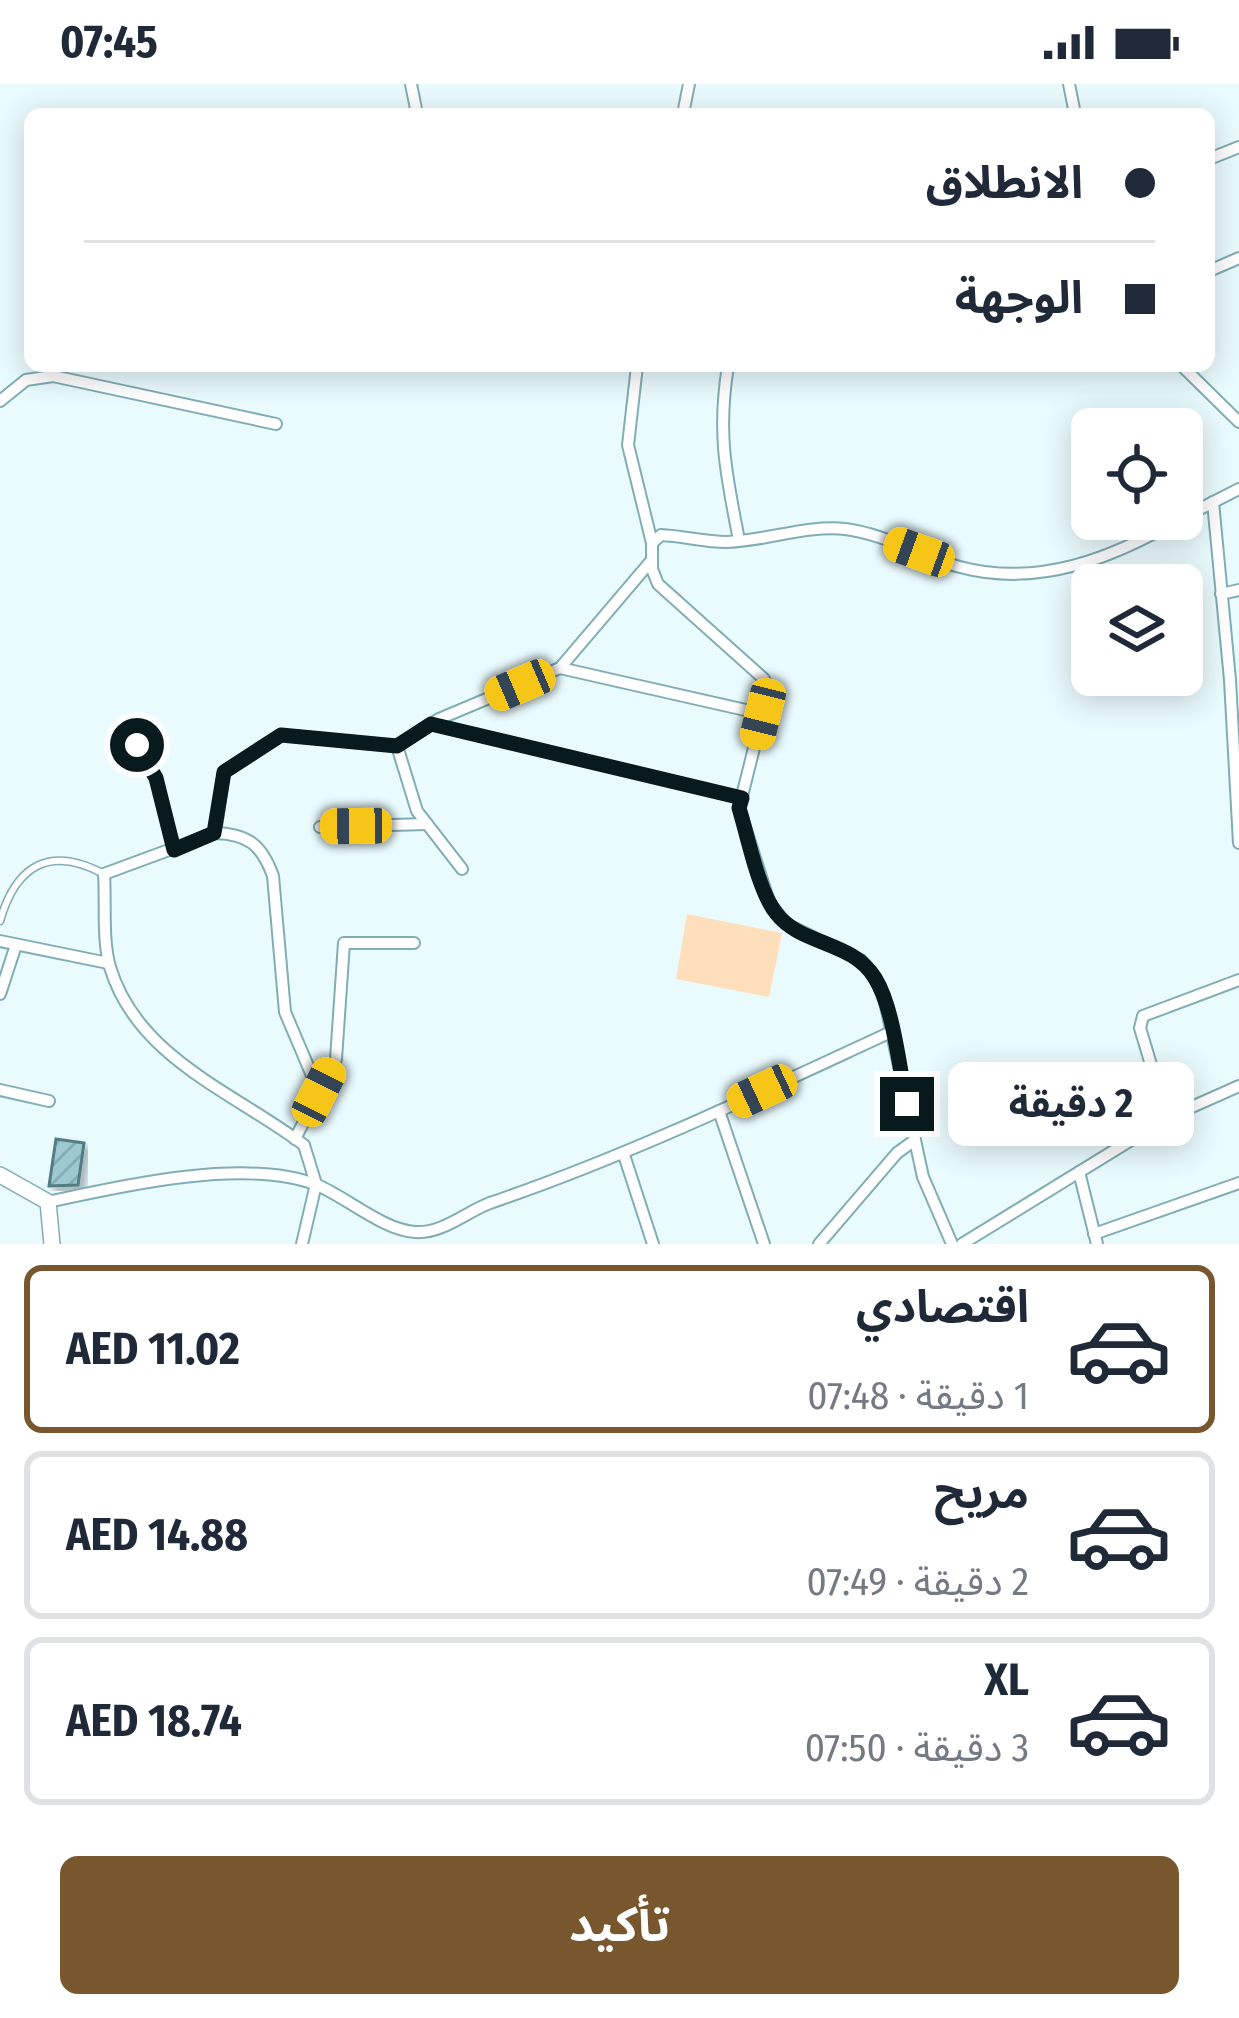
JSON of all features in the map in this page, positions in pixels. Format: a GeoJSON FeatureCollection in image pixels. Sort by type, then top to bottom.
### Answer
{"type":"FeatureCollection","features":[{"type":"Feature","properties":{"kind":"main road"},"geometry":{"type":"LineString","coordinates":[[0,1175],[48,1202],[52,1244]]}},
{"type":"Feature","properties":{"kind":"street"},"geometry":{"type":"LineString","coordinates":[[637,372],[628,445],[658,584],[764,679],[768,692],[739,808],[775,913],[802,933],[861,961],[875,977],[923,1177],[952,1244]]}},
{"type":"Feature","properties":{"kind":"street"},"geometry":{"type":"LineString","coordinates":[[727,372],[722,452],[739,540]]}},
{"type":"Feature","properties":{"kind":"street"},"geometry":{"type":"LineString","coordinates":[[1188,372],[1239,422]]}},
{"type":"Feature","properties":{"kind":"street"},"geometry":{"type":"LineString","coordinates":[[0,401],[26,380],[53,376],[276,424]]}},
{"type":"Feature","properties":{"kind":"street"},"geometry":{"type":"LineString","coordinates":[[1203,507],[1239,489]]}},
{"type":"Feature","properties":{"kind":"street"},"geometry":{"type":"LineString","coordinates":[[1213,502],[1234,681],[1239,843]]}},
{"type":"Feature","properties":{"kind":"street"},"geometry":{"type":"LineString","coordinates":[[652,543],[661,535],[739,540],[845,529],[959,567],[997,574],[1058,570],[1126,550],[1143,540]]}},
{"type":"Feature","properties":{"kind":"street"},"geometry":{"type":"LineString","coordinates":[[214,833],[224,772],[281,735],[397,746],[431,724],[560,668],[651,561]]}},
{"type":"Feature","properties":{"kind":"street"},"geometry":{"type":"LineString","coordinates":[[1221,594],[1239,590]]}},
{"type":"Feature","properties":{"kind":"street"},"geometry":{"type":"LineString","coordinates":[[560,668],[763,714]]}},
{"type":"Feature","properties":{"kind":"street"},"geometry":{"type":"LineString","coordinates":[[431,724],[742,798]]}},
{"type":"Feature","properties":{"kind":"street"},"geometry":{"type":"LineString","coordinates":[[397,746],[417,812],[462,869]]}},
{"type":"Feature","properties":{"kind":"street"},"geometry":{"type":"LineString","coordinates":[[320,827],[427,824]]}},
{"type":"Feature","properties":{"kind":"street"},"geometry":{"type":"LineString","coordinates":[[302,1244],[316,1184],[304,1145],[154,1042],[125,1007],[108,963],[104,874],[214,833],[249,838],[267,857],[274,876],[285,1012],[319,1092]]}},
{"type":"Feature","properties":{"kind":"street"},"geometry":{"type":"LineString","coordinates":[[0,941],[108,963]]}},
{"type":"Feature","properties":{"kind":"street"},"geometry":{"type":"LineString","coordinates":[[295,1138],[336,1060],[344,943],[414,943]]}},
{"type":"Feature","properties":{"kind":"street"},"geometry":{"type":"LineString","coordinates":[[0,994],[16,945]]}},
{"type":"Feature","properties":{"kind":"street"},"geometry":{"type":"LineString","coordinates":[[1167,1118],[1140,1028],[1143,1016],[1239,980]]}},
{"type":"Feature","properties":{"kind":"street"},"geometry":{"type":"LineString","coordinates":[[48,1202],[158,1178],[270,1175],[316,1184],[415,1232],[449,1225],[484,1205],[624,1155],[891,1032]]}},
{"type":"Feature","properties":{"kind":"street"},"geometry":{"type":"LineString","coordinates":[[962,1244],[1167,1118],[1239,1085]]}},
{"type":"Feature","properties":{"kind":"street"},"geometry":{"type":"LineString","coordinates":[[0,1090],[49,1101]]}},
{"type":"Feature","properties":{"kind":"street"},"geometry":{"type":"LineString","coordinates":[[719,1111],[764,1244]]}},
{"type":"Feature","properties":{"kind":"street"},"geometry":{"type":"LineString","coordinates":[[819,1244],[897,1153],[915,1140]]}},
{"type":"Feature","properties":{"kind":"street"},"geometry":{"type":"LineString","coordinates":[[624,1155],[652,1244]]}},
{"type":"Feature","properties":{"kind":"street"},"geometry":{"type":"LineString","coordinates":[[1079,1172],[1095,1239],[1239,1183]]}},
{"type":"Feature","properties":{"kind":"lane"},"geometry":{"type":"LineString","coordinates":[[137,745],[156,778],[174,850]]}},
{"type":"Feature","properties":{"kind":"lane"},"geometry":{"type":"LineString","coordinates":[[0,921],[16,879],[34,867],[57,862],[85,864],[104,874]]}},
{"type":"Feature","properties":{"kind":"shaded area"},"geometry":{"type":"Polygon","coordinates":[[[687,914],[782,933],[769,997],[676,979],[687,914]]]}},
{"type":"Feature","properties":{"kind":"building"},"geometry":{"type":"Polygon","coordinates":[[[56,1139],[84,1143],[78,1185],[49,1186],[56,1139]]]}},
{"type":"Feature","properties":{"kind":"route"},"geometry":{"type":"LineString","coordinates":[[137,745],[156,778],[174,850],[214,833],[224,772],[281,735],[397,746],[431,724],[742,798],[739,808],[775,913],[802,933],[861,961],[875,977],[884,997],[907,1104]]}}]}
